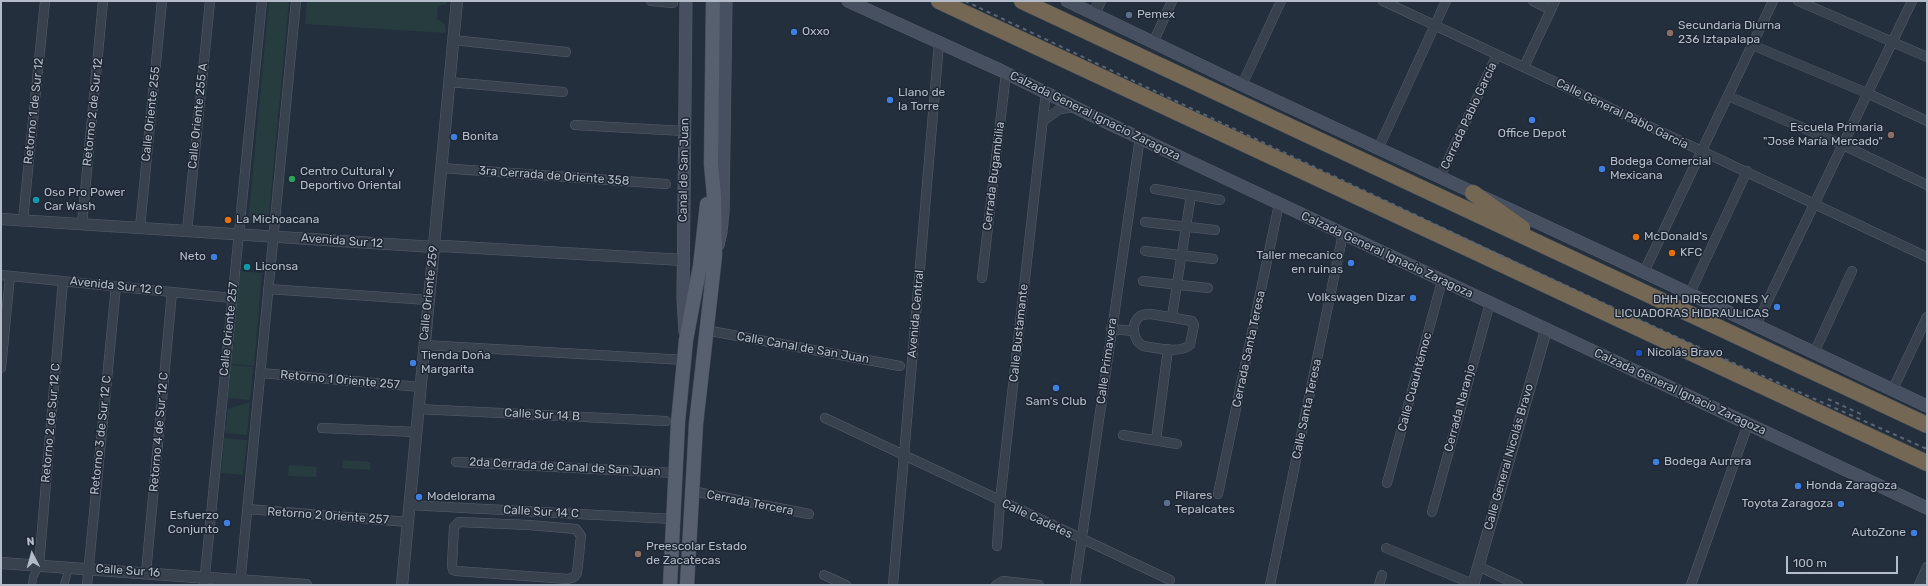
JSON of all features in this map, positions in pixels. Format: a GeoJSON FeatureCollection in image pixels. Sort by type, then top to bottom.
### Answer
{"type":"FeatureCollection","features":[{"type":"Feature","properties":{"kind":"highway"},"geometry":{"type":"LineString","coordinates":[[939,1],[1927,463]]}},
{"type":"Feature","properties":{"kind":"highway"},"geometry":{"type":"LineString","coordinates":[[1022,1],[1927,425]]}},
{"type":"Feature","properties":{"kind":"highway"},"geometry":{"type":"LineString","coordinates":[[1473,193],[1558,252]]}},
{"type":"Feature","properties":{"kind":"main road","name":"Canal de San Juan"},"geometry":{"type":"LineString","coordinates":[[686,1],[683,260],[683,310],[686,340]]}},
{"type":"Feature","properties":{"kind":"main road","name":"Canal de San Juan"},"geometry":{"type":"LineString","coordinates":[[713,1],[711,164],[714,196],[715,256]]}},
{"type":"Feature","properties":{"kind":"main road","name":"Canal de San Juan"},"geometry":{"type":"LineString","coordinates":[[687,585],[696,424],[705,330],[715,256],[722,232],[726,1]]}},
{"type":"Feature","properties":{"kind":"main road","name":"Calzada General Ignacio Zaragoza"},"geometry":{"type":"LineString","coordinates":[[848,1],[1006,73],[1074,107],[1442,281],[1927,508]]}},
{"type":"Feature","properties":{"kind":"main road"},"geometry":{"type":"LineString","coordinates":[[1067,1],[1242,85],[1690,293],[1927,406]]}},
{"type":"Feature","properties":{"kind":"main road","name":"Canal de San Juan"},"geometry":{"type":"LineString","coordinates":[[670,585],[678,422],[686,340],[700,266],[711,164]]}},
{"type":"Feature","properties":{"kind":"street","name":"Retorno 1 de Sur 12"},"geometry":{"type":"LineString","coordinates":[[23,220],[45,1]]}},
{"type":"Feature","properties":{"kind":"street","name":"Retorno 2 de Sur 12"},"geometry":{"type":"LineString","coordinates":[[82,224],[104,1]]}},
{"type":"Feature","properties":{"kind":"street","name":"Calle Oriente 255"},"geometry":{"type":"LineString","coordinates":[[140,228],[162,1]]}},
{"type":"Feature","properties":{"kind":"street","name":"Calle Oriente 255 A"},"geometry":{"type":"LineString","coordinates":[[186,231],[210,1]]}},
{"type":"Feature","properties":{"kind":"street","name":"Calle Oriente 257"},"geometry":{"type":"LineString","coordinates":[[204,581],[262,1]]}},
{"type":"Feature","properties":{"kind":"street"},"geometry":{"type":"LineString","coordinates":[[240,582],[296,1]]}},
{"type":"Feature","properties":{"kind":"street","name":"Calle Oriente 259"},"geometry":{"type":"LineString","coordinates":[[402,585],[457,1]]}},
{"type":"Feature","properties":{"kind":"street"},"geometry":{"type":"LineString","coordinates":[[651,1],[673,3]]}},
{"type":"Feature","properties":{"kind":"street"},"geometry":{"type":"LineString","coordinates":[[1094,14],[1100,1]]}},
{"type":"Feature","properties":{"kind":"street"},"geometry":{"type":"LineString","coordinates":[[1153,43],[1172,1]]}},
{"type":"Feature","properties":{"kind":"street"},"geometry":{"type":"LineString","coordinates":[[1242,85],[1281,1]]}},
{"type":"Feature","properties":{"kind":"street","name":"Calle General Pablo García"},"geometry":{"type":"LineString","coordinates":[[1383,1],[1701,152],[1815,203],[1927,257]]}},
{"type":"Feature","properties":{"kind":"street"},"geometry":{"type":"LineString","coordinates":[[1378,149],[1446,1]]}},
{"type":"Feature","properties":{"kind":"street"},"geometry":{"type":"LineString","coordinates":[[1524,67],[1553,5],[1533,1]]}},
{"type":"Feature","properties":{"kind":"street"},"geometry":{"type":"LineString","coordinates":[[1644,272],[1773,1]]}},
{"type":"Feature","properties":{"kind":"street"},"geometry":{"type":"LineString","coordinates":[[1798,1],[1927,57]]}},
{"type":"Feature","properties":{"kind":"street"},"geometry":{"type":"LineString","coordinates":[[1756,325],[1912,1]]}},
{"type":"Feature","properties":{"kind":"street"},"geometry":{"type":"LineString","coordinates":[[453,40],[566,52]]}},
{"type":"Feature","properties":{"kind":"street","name":"Avenida Central"},"geometry":{"type":"LineString","coordinates":[[893,585],[939,43]]}},
{"type":"Feature","properties":{"kind":"street"},"geometry":{"type":"LineString","coordinates":[[1752,44],[1867,93],[1927,121]]}},
{"type":"Feature","properties":{"kind":"street","name":"Cerrada Pablo García"},"geometry":{"type":"LineString","coordinates":[[1440,177],[1497,55]]}},
{"type":"Feature","properties":{"kind":"street","name":"Cerrada Bugambilia"},"geometry":{"type":"LineString","coordinates":[[982,278],[1006,73]]}},
{"type":"Feature","properties":{"kind":"street"},"geometry":{"type":"LineString","coordinates":[[449,82],[563,92]]}},
{"type":"Feature","properties":{"kind":"street","name":"Calle Bustamante"},"geometry":{"type":"LineString","coordinates":[[997,546],[1000,501],[1046,92]]}},
{"type":"Feature","properties":{"kind":"street"},"geometry":{"type":"LineString","coordinates":[[1728,96],[1843,145],[1927,185]]}},
{"type":"Feature","properties":{"kind":"street"},"geometry":{"type":"LineString","coordinates":[[1043,121],[1060,109],[1074,107]]}},
{"type":"Feature","properties":{"kind":"street"},"geometry":{"type":"LineString","coordinates":[[575,125],[684,131]]}},
{"type":"Feature","properties":{"kind":"street","name":"Calle Primavera"},"geometry":{"type":"LineString","coordinates":[[1078,584],[1082,540],[1140,138]]}},
{"type":"Feature","properties":{"kind":"street","name":"3ra Cerrada de Oriente 358"},"geometry":{"type":"LineString","coordinates":[[441,168],[666,184]]}},
{"type":"Feature","properties":{"kind":"street"},"geometry":{"type":"LineString","coordinates":[[1690,293],[1747,172]]}},
{"type":"Feature","properties":{"kind":"street"},"geometry":{"type":"LineString","coordinates":[[1155,189],[1220,200]]}},
{"type":"Feature","properties":{"kind":"street"},"geometry":{"type":"LineString","coordinates":[[1172,316],[1183,255],[1191,195]]}},
{"type":"Feature","properties":{"kind":"street","name":"Cerrada Santa Teresa"},"geometry":{"type":"LineString","coordinates":[[1218,494],[1279,204]]}},
{"type":"Feature","properties":{"kind":"street","name":"Avenida Sur 12"},"geometry":{"type":"LineString","coordinates":[[1,219],[434,247],[450,246],[683,260]]}},
{"type":"Feature","properties":{"kind":"street"},"geometry":{"type":"LineString","coordinates":[[1145,222],[1215,230]]}},
{"type":"Feature","properties":{"kind":"street","name":"Calle Santa Teresa"},"geometry":{"type":"LineString","coordinates":[[1270,585],[1343,234]]}},
{"type":"Feature","properties":{"kind":"street"},"geometry":{"type":"LineString","coordinates":[[1145,251],[1213,259]]}},
{"type":"Feature","properties":{"kind":"street"},"geometry":{"type":"LineString","coordinates":[[1814,353],[1852,271]]}},
{"type":"Feature","properties":{"kind":"street"},"geometry":{"type":"LineString","coordinates":[[1,368],[5,275]]}},
{"type":"Feature","properties":{"kind":"street","name":"Avenida Sur 12 C"},"geometry":{"type":"LineString","coordinates":[[5,275],[232,298]]}},
{"type":"Feature","properties":{"kind":"street","name":"Retorno 2 de Sur 12 C"},"geometry":{"type":"LineString","coordinates":[[39,566],[63,281]]}},
{"type":"Feature","properties":{"kind":"street"},"geometry":{"type":"LineString","coordinates":[[1143,281],[1208,288]]}},
{"type":"Feature","properties":{"kind":"street","name":"Calle Cuauhtémoc"},"geometry":{"type":"LineString","coordinates":[[1387,482],[1442,281]]}},
{"type":"Feature","properties":{"kind":"street","name":"Retorno 3 de Sur 12 C"},"geometry":{"type":"LineString","coordinates":[[87,585],[116,286]]}},
{"type":"Feature","properties":{"kind":"street"},"geometry":{"type":"LineString","coordinates":[[268,289],[428,300]]}},
{"type":"Feature","properties":{"kind":"street","name":"Retorno 4 de Sur 12 C"},"geometry":{"type":"LineString","coordinates":[[146,572],[172,292]]}},
{"type":"Feature","properties":{"kind":"street","name":"Cerrada Naranjo"},"geometry":{"type":"LineString","coordinates":[[1432,512],[1490,303]]}},
{"type":"Feature","properties":{"kind":"street"},"geometry":{"type":"LineString","coordinates":[[1151,314],[1191,320],[1194,326],[1190,345],[1186,348],[1168,349],[1143,346],[1136,340],[1134,331],[1137,319],[1141,315],[1151,314]]}},
{"type":"Feature","properties":{"kind":"street"},"geometry":{"type":"LineString","coordinates":[[1893,389],[1927,317]]}},
{"type":"Feature","properties":{"kind":"street"},"geometry":{"type":"LineString","coordinates":[[1112,329],[1134,331]]}},
{"type":"Feature","properties":{"kind":"street","name":"Calle Canal de San Juan"},"geometry":{"type":"LineString","coordinates":[[705,330],[900,366]]}},
{"type":"Feature","properties":{"kind":"street","name":"Calle General Nicolás Bravo"},"geometry":{"type":"LineString","coordinates":[[1473,585],[1546,330]]}},
{"type":"Feature","properties":{"kind":"street"},"geometry":{"type":"LineString","coordinates":[[424,345],[685,360]]}},
{"type":"Feature","properties":{"kind":"street"},"geometry":{"type":"LineString","coordinates":[[1156,440],[1168,349]]}},
{"type":"Feature","properties":{"kind":"street","name":"Retorno 1 Oriente 257"},"geometry":{"type":"LineString","coordinates":[[261,373],[420,387]]}},
{"type":"Feature","properties":{"kind":"street","name":"Calle Sur 14 B"},"geometry":{"type":"LineString","coordinates":[[418,409],[666,421]]}},
{"type":"Feature","properties":{"kind":"street","name":"Calle Cadetes"},"geometry":{"type":"LineString","coordinates":[[825,418],[905,457],[1170,580]]}},
{"type":"Feature","properties":{"kind":"street"},"geometry":{"type":"LineString","coordinates":[[1691,585],[1748,424]]}},
{"type":"Feature","properties":{"kind":"street"},"geometry":{"type":"LineString","coordinates":[[322,428],[416,432]]}},
{"type":"Feature","properties":{"kind":"street"},"geometry":{"type":"LineString","coordinates":[[1123,435],[1177,444]]}},
{"type":"Feature","properties":{"kind":"street","name":"2da Cerrada de Canal de San Juan"},"geometry":{"type":"LineString","coordinates":[[456,462],[675,473]]}},
{"type":"Feature","properties":{"kind":"street","name":"Cerrada Tercera"},"geometry":{"type":"LineString","coordinates":[[692,491],[809,514]]}},
{"type":"Feature","properties":{"kind":"street","name":"Calle Sur 14 C"},"geometry":{"type":"LineString","coordinates":[[409,505],[674,519]]}},
{"type":"Feature","properties":{"kind":"street","name":"Retorno 2 Oriente 257"},"geometry":{"type":"LineString","coordinates":[[248,509],[408,522]]}},
{"type":"Feature","properties":{"kind":"street"},"geometry":{"type":"LineString","coordinates":[[529,525],[531,511]]}},
{"type":"Feature","properties":{"kind":"street"},"geometry":{"type":"LineString","coordinates":[[462,521],[529,525],[574,528],[579,531],[581,536],[577,573],[574,577],[568,579],[453,570],[454,527],[457,523],[462,521]]}},
{"type":"Feature","properties":{"kind":"street"},"geometry":{"type":"LineString","coordinates":[[1386,548],[1473,585]]}},
{"type":"Feature","properties":{"kind":"street","name":"Calle Sur 16"},"geometry":{"type":"LineString","coordinates":[[1,563],[146,572],[204,581],[306,585]]}},
{"type":"Feature","properties":{"kind":"street"},"geometry":{"type":"LineString","coordinates":[[32,585],[33,577],[39,566]]}},
{"type":"Feature","properties":{"kind":"street"},"geometry":{"type":"LineString","coordinates":[[1478,566],[1518,585]]}},
{"type":"Feature","properties":{"kind":"street"},"geometry":{"type":"LineString","coordinates":[[1919,585],[1927,567]]}},
{"type":"Feature","properties":{"kind":"street"},"geometry":{"type":"LineString","coordinates":[[64,585],[69,568]]}},
{"type":"Feature","properties":{"kind":"street"},"geometry":{"type":"LineString","coordinates":[[824,575],[846,585]]}},
{"type":"Feature","properties":{"kind":"street"},"geometry":{"type":"LineString","coordinates":[[1379,585],[1382,575]]}},
{"type":"Feature","properties":{"kind":"street"},"geometry":{"type":"LineString","coordinates":[[996,585],[1003,581],[1039,585]]}},
{"type":"Feature","properties":{"kind":"green space"},"geometry":{"type":"Polygon","coordinates":[[[269,1],[289,1],[268,224],[248,222],[269,1]]]}},
{"type":"Feature","properties":{"kind":"green space"},"geometry":{"type":"Polygon","coordinates":[[[307,1],[448,1],[446,4],[438,6],[437,19],[445,24],[446,33],[305,24],[307,1]]]}},
{"type":"Feature","properties":{"kind":"green space"},"geometry":{"type":"Polygon","coordinates":[[[240,271],[262,273],[254,366],[231,364],[240,271]]]}},
{"type":"Feature","properties":{"kind":"green space"},"geometry":{"type":"Polygon","coordinates":[[[231,365],[253,367],[250,400],[228,398],[231,365]]]}},
{"type":"Feature","properties":{"kind":"green space"},"geometry":{"type":"Polygon","coordinates":[[[250,402],[247,435],[225,433],[228,409],[250,402]]]}},
{"type":"Feature","properties":{"kind":"green space"},"geometry":{"type":"Polygon","coordinates":[[[224,438],[247,440],[243,475],[221,473],[224,438]]]}},
{"type":"Feature","properties":{"kind":"green space"},"geometry":{"type":"Polygon","coordinates":[[[343,460],[371,462],[370,470],[342,468],[343,460]]]}},
{"type":"Feature","properties":{"kind":"green space"},"geometry":{"type":"Polygon","coordinates":[[[289,465],[317,467],[316,477],[288,476],[289,465]]]}},
{"type":"Feature","properties":{"kind":"railway"},"geometry":{"type":"LineString","coordinates":[[965,1],[1483,247],[1711,353],[1927,449]]}},
{"type":"Feature","properties":{"kind":"railway"},"geometry":{"type":"LineString","coordinates":[[1828,399],[1863,415]]}},
{"type":"Feature","properties":{"kind":"place","name":"Pemex"},"geometry":{"type":"Point","coordinates":[1129,15]}},
{"type":"Feature","properties":{"kind":"place","name":"Oxxo"},"geometry":{"type":"Point","coordinates":[794,32]}},
{"type":"Feature","properties":{"kind":"place","name":"Secundaria Diurna 236 Iztapalapa"},"geometry":{"type":"Point","coordinates":[1670,33]}},
{"type":"Feature","properties":{"kind":"place","name":"Llano de la Torre"},"geometry":{"type":"Point","coordinates":[890,100]}},
{"type":"Feature","properties":{"kind":"place","name":"Office Depot"},"geometry":{"type":"Point","coordinates":[1532,120]}},
{"type":"Feature","properties":{"kind":"place","name":"Escuela Primaria \"José María Mercado\""},"geometry":{"type":"Point","coordinates":[1891,135]}},
{"type":"Feature","properties":{"kind":"place","name":"Bonita"},"geometry":{"type":"Point","coordinates":[454,137]}},
{"type":"Feature","properties":{"kind":"place","name":"Bodega Comercial Mexicana"},"geometry":{"type":"Point","coordinates":[1602,169]}},
{"type":"Feature","properties":{"kind":"place","name":"Centro Cultural y Deportivo Oriental"},"geometry":{"type":"Point","coordinates":[292,179]}},
{"type":"Feature","properties":{"kind":"place","name":"Oso Pro Power Car Wash"},"geometry":{"type":"Point","coordinates":[36,200]}},
{"type":"Feature","properties":{"kind":"place","name":"La Michoacana"},"geometry":{"type":"Point","coordinates":[228,220]}},
{"type":"Feature","properties":{"kind":"place","name":"McDonald's"},"geometry":{"type":"Point","coordinates":[1636,237]}},
{"type":"Feature","properties":{"kind":"place","name":"KFC"},"geometry":{"type":"Point","coordinates":[1672,253]}},
{"type":"Feature","properties":{"kind":"place","name":"Neto"},"geometry":{"type":"Point","coordinates":[214,257]}},
{"type":"Feature","properties":{"kind":"place","name":"Taller mecanico en ruinas"},"geometry":{"type":"Point","coordinates":[1351,263]}},
{"type":"Feature","properties":{"kind":"place","name":"Liconsa"},"geometry":{"type":"Point","coordinates":[247,267]}},
{"type":"Feature","properties":{"kind":"place","name":"Volkswagen Dizar"},"geometry":{"type":"Point","coordinates":[1413,298]}},
{"type":"Feature","properties":{"kind":"place","name":"DHH DIRECCIONES Y LICUADORAS HIDRAULICAS"},"geometry":{"type":"Point","coordinates":[1777,307]}},
{"type":"Feature","properties":{"kind":"place","name":"Nicolás Bravo"},"geometry":{"type":"Point","coordinates":[1639,353]}},
{"type":"Feature","properties":{"kind":"place","name":"Tienda Doña Margarita"},"geometry":{"type":"Point","coordinates":[413,363]}},
{"type":"Feature","properties":{"kind":"place","name":"Sam's Club"},"geometry":{"type":"Point","coordinates":[1056,388]}},
{"type":"Feature","properties":{"kind":"place","name":"Bodega Aurrera"},"geometry":{"type":"Point","coordinates":[1656,462]}},
{"type":"Feature","properties":{"kind":"place","name":"Honda Zaragoza"},"geometry":{"type":"Point","coordinates":[1798,486]}},
{"type":"Feature","properties":{"kind":"place","name":"Modelorama"},"geometry":{"type":"Point","coordinates":[419,497]}},
{"type":"Feature","properties":{"kind":"place","name":"Pilares Tepalcates"},"geometry":{"type":"Point","coordinates":[1167,503]}},
{"type":"Feature","properties":{"kind":"place","name":"Toyota Zaragoza"},"geometry":{"type":"Point","coordinates":[1841,504]}},
{"type":"Feature","properties":{"kind":"place","name":"Esfuerzo Conjunto"},"geometry":{"type":"Point","coordinates":[227,523]}},
{"type":"Feature","properties":{"kind":"place","name":"AutoZone"},"geometry":{"type":"Point","coordinates":[1914,533]}},
{"type":"Feature","properties":{"kind":"place","name":"Preescolar Estado de Zacatecas"},"geometry":{"type":"Point","coordinates":[638,554]}}]}
